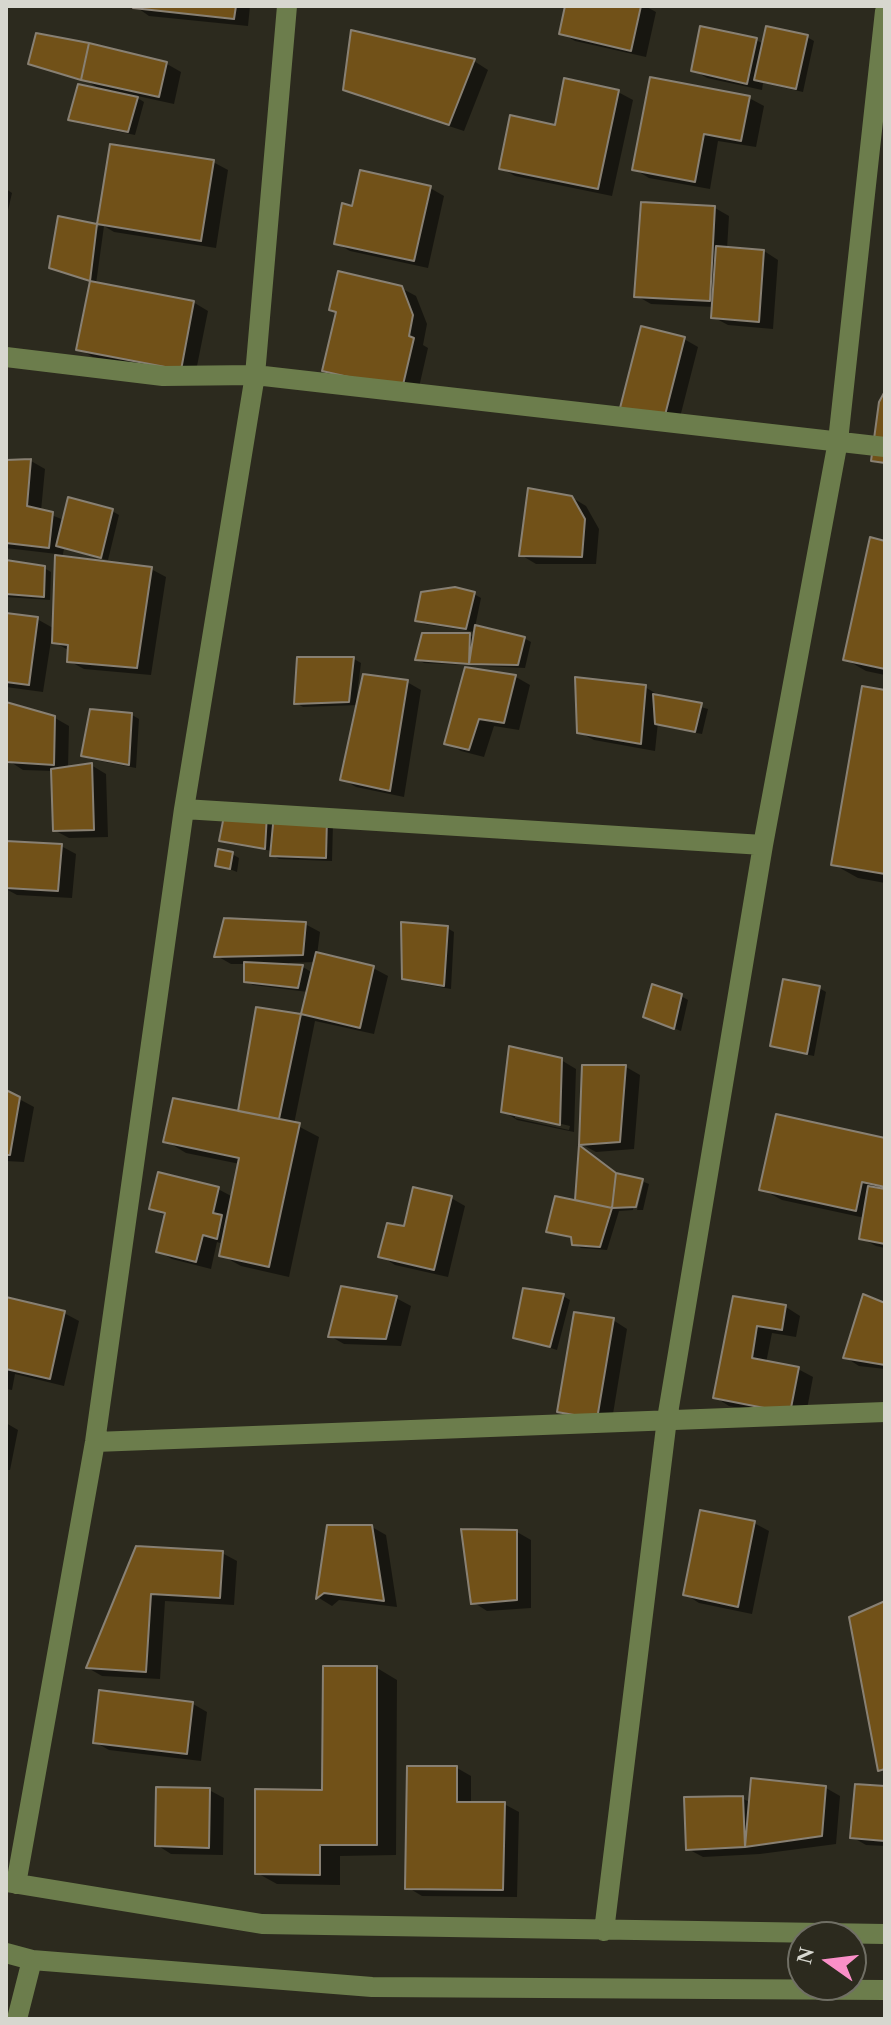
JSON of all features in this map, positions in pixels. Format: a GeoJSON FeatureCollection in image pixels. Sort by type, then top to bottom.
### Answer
{"type":"FeatureCollection","features":[{"type":"Feature","properties":{"kind":"street"},"geometry":{"type":"LineString","coordinates":[[287,6],[255,375],[184,809],[95,1442],[11,1883],[262,1924],[885,1934]]}},
{"type":"Feature","properties":{"kind":"street"},"geometry":{"type":"LineString","coordinates":[[604,1931],[667,1419],[763,845],[838,441],[885,11]]}},
{"type":"Feature","properties":{"kind":"street"},"geometry":{"type":"LineString","coordinates":[[6,357],[163,376],[255,375],[885,447]]}},
{"type":"Feature","properties":{"kind":"street"},"geometry":{"type":"LineString","coordinates":[[184,809],[763,845]]}},
{"type":"Feature","properties":{"kind":"street"},"geometry":{"type":"LineString","coordinates":[[95,1442],[885,1412]]}},
{"type":"Feature","properties":{"kind":"street"},"geometry":{"type":"LineString","coordinates":[[6,1953],[32,1960],[372,1987],[885,1990]]}},
{"type":"Feature","properties":{"kind":"street"},"geometry":{"type":"LineString","coordinates":[[17,2019],[32,1960]]}},
{"type":"Feature","properties":{"kind":"building"},"geometry":{"type":"Polygon","coordinates":[[[133,6],[236,6],[234,19],[133,6]]]}},
{"type":"Feature","properties":{"kind":"building"},"geometry":{"type":"Polygon","coordinates":[[[565,6],[641,6],[631,51],[559,34],[565,6]]]}},
{"type":"Feature","properties":{"kind":"building"},"geometry":{"type":"Polygon","coordinates":[[[700,26],[757,38],[747,84],[691,71],[700,26]]]}},
{"type":"Feature","properties":{"kind":"building"},"geometry":{"type":"Polygon","coordinates":[[[766,26],[808,35],[796,89],[754,80],[766,26]]]}},
{"type":"Feature","properties":{"kind":"building"},"geometry":{"type":"Polygon","coordinates":[[[351,30],[475,59],[449,125],[343,90],[351,30]]]}},
{"type":"Feature","properties":{"kind":"building"},"geometry":{"type":"Polygon","coordinates":[[[36,33],[89,43],[81,80],[28,64],[36,33]]]}},
{"type":"Feature","properties":{"kind":"building"},"geometry":{"type":"Polygon","coordinates":[[[89,43],[167,62],[159,97],[81,80],[89,43]]]}},
{"type":"Feature","properties":{"kind":"building"},"geometry":{"type":"Polygon","coordinates":[[[650,77],[750,96],[741,141],[704,134],[695,182],[632,170],[650,77]]]}},
{"type":"Feature","properties":{"kind":"building"},"geometry":{"type":"Polygon","coordinates":[[[564,78],[619,90],[598,189],[499,169],[510,115],[555,125],[564,78]]]}},
{"type":"Feature","properties":{"kind":"building"},"geometry":{"type":"Polygon","coordinates":[[[78,84],[138,97],[128,132],[68,120],[78,84]]]}},
{"type":"Feature","properties":{"kind":"building"},"geometry":{"type":"Polygon","coordinates":[[[110,144],[214,160],[201,241],[97,224],[110,144]]]}},
{"type":"Feature","properties":{"kind":"building"},"geometry":{"type":"Polygon","coordinates":[[[360,170],[431,186],[414,261],[334,244],[342,203],[352,206],[360,170]]]}},
{"type":"Feature","properties":{"kind":"building"},"geometry":{"type":"Polygon","coordinates":[[[641,202],[715,206],[710,301],[634,297],[641,202]]]}},
{"type":"Feature","properties":{"kind":"building"},"geometry":{"type":"Polygon","coordinates":[[[58,216],[97,224],[90,281],[49,268],[58,216]]]}},
{"type":"Feature","properties":{"kind":"building"},"geometry":{"type":"Polygon","coordinates":[[[716,246],[764,250],[759,322],[711,318],[716,246]]]}},
{"type":"Feature","properties":{"kind":"building"},"geometry":{"type":"Polygon","coordinates":[[[338,271],[402,286],[413,315],[409,336],[414,338],[402,389],[322,371],[336,312],[329,310],[338,271]]]}},
{"type":"Feature","properties":{"kind":"building"},"geometry":{"type":"Polygon","coordinates":[[[90,281],[194,301],[181,370],[76,350],[90,281]]]}},
{"type":"Feature","properties":{"kind":"building"},"geometry":{"type":"Polygon","coordinates":[[[641,326],[685,337],[664,419],[620,408],[641,326]]]}},
{"type":"Feature","properties":{"kind":"building"},"geometry":{"type":"Polygon","coordinates":[[[885,391],[885,463],[871,461],[879,402],[885,391]]]}},
{"type":"Feature","properties":{"kind":"building"},"geometry":{"type":"Polygon","coordinates":[[[31,459],[27,506],[53,512],[49,548],[6,543],[6,460],[31,459]]]}},
{"type":"Feature","properties":{"kind":"building"},"geometry":{"type":"Polygon","coordinates":[[[528,488],[572,496],[585,519],[582,557],[519,556],[528,488]]]}},
{"type":"Feature","properties":{"kind":"building"},"geometry":{"type":"Polygon","coordinates":[[[68,497],[113,509],[101,558],[56,546],[68,497]]]}},
{"type":"Feature","properties":{"kind":"building"},"geometry":{"type":"Polygon","coordinates":[[[870,537],[885,541],[885,669],[843,660],[870,537]]]}},
{"type":"Feature","properties":{"kind":"building"},"geometry":{"type":"Polygon","coordinates":[[[55,555],[152,567],[137,668],[67,662],[68,645],[52,643],[55,555]]]}},
{"type":"Feature","properties":{"kind":"building"},"geometry":{"type":"Polygon","coordinates":[[[6,560],[45,566],[44,597],[6,594],[6,560]]]}},
{"type":"Feature","properties":{"kind":"building"},"geometry":{"type":"Polygon","coordinates":[[[455,587],[475,592],[466,629],[415,621],[421,592],[455,587]]]}},
{"type":"Feature","properties":{"kind":"building"},"geometry":{"type":"Polygon","coordinates":[[[6,613],[38,617],[29,685],[6,682],[6,613]]]}},
{"type":"Feature","properties":{"kind":"building"},"geometry":{"type":"Polygon","coordinates":[[[475,625],[525,637],[518,665],[469,664],[475,625]]]}},
{"type":"Feature","properties":{"kind":"building"},"geometry":{"type":"Polygon","coordinates":[[[422,633],[470,633],[469,664],[415,660],[422,633]]]}},
{"type":"Feature","properties":{"kind":"building"},"geometry":{"type":"Polygon","coordinates":[[[297,657],[354,657],[349,702],[294,704],[297,657]]]}},
{"type":"Feature","properties":{"kind":"building"},"geometry":{"type":"Polygon","coordinates":[[[465,667],[516,675],[504,723],[479,719],[469,750],[444,744],[465,667]]]}},
{"type":"Feature","properties":{"kind":"building"},"geometry":{"type":"Polygon","coordinates":[[[363,674],[408,680],[390,791],[340,780],[363,674]]]}},
{"type":"Feature","properties":{"kind":"building"},"geometry":{"type":"Polygon","coordinates":[[[575,677],[646,685],[641,744],[577,733],[575,677]]]}},
{"type":"Feature","properties":{"kind":"building"},"geometry":{"type":"Polygon","coordinates":[[[862,686],[885,690],[885,874],[831,865],[862,686]]]}},
{"type":"Feature","properties":{"kind":"building"},"geometry":{"type":"Polygon","coordinates":[[[653,694],[702,703],[695,732],[655,724],[653,694]]]}},
{"type":"Feature","properties":{"kind":"building"},"geometry":{"type":"Polygon","coordinates":[[[6,702],[55,716],[54,765],[7,762],[6,702]]]}},
{"type":"Feature","properties":{"kind":"building"},"geometry":{"type":"Polygon","coordinates":[[[90,709],[132,713],[129,765],[81,756],[90,709]]]}},
{"type":"Feature","properties":{"kind":"building"},"geometry":{"type":"Polygon","coordinates":[[[92,763],[94,830],[53,831],[51,769],[92,763]]]}},
{"type":"Feature","properties":{"kind":"building"},"geometry":{"type":"Polygon","coordinates":[[[225,811],[267,814],[265,849],[219,841],[225,811]]]}},
{"type":"Feature","properties":{"kind":"building"},"geometry":{"type":"Polygon","coordinates":[[[274,814],[327,818],[326,858],[270,856],[274,814]]]}},
{"type":"Feature","properties":{"kind":"building"},"geometry":{"type":"Polygon","coordinates":[[[6,841],[62,844],[58,891],[6,888],[6,841]]]}},
{"type":"Feature","properties":{"kind":"building"},"geometry":{"type":"Polygon","coordinates":[[[218,849],[233,852],[230,869],[215,866],[218,849]]]}},
{"type":"Feature","properties":{"kind":"building"},"geometry":{"type":"Polygon","coordinates":[[[224,918],[306,922],[303,955],[214,957],[224,918]]]}},
{"type":"Feature","properties":{"kind":"building"},"geometry":{"type":"Polygon","coordinates":[[[401,922],[448,926],[444,986],[402,979],[401,922]]]}},
{"type":"Feature","properties":{"kind":"building"},"geometry":{"type":"Polygon","coordinates":[[[316,952],[374,966],[360,1028],[301,1014],[316,952]]]}},
{"type":"Feature","properties":{"kind":"building"},"geometry":{"type":"Polygon","coordinates":[[[244,962],[303,965],[298,988],[244,982],[244,962]]]}},
{"type":"Feature","properties":{"kind":"building"},"geometry":{"type":"Polygon","coordinates":[[[783,979],[820,986],[807,1054],[770,1046],[783,979]]]}},
{"type":"Feature","properties":{"kind":"building"},"geometry":{"type":"Polygon","coordinates":[[[652,984],[682,994],[674,1029],[643,1017],[652,984]]]}},
{"type":"Feature","properties":{"kind":"building"},"geometry":{"type":"Polygon","coordinates":[[[256,1007],[301,1014],[279,1119],[238,1111],[256,1007]]]}},
{"type":"Feature","properties":{"kind":"building"},"geometry":{"type":"Polygon","coordinates":[[[509,1046],[562,1058],[560,1125],[501,1112],[509,1046]]]}},
{"type":"Feature","properties":{"kind":"building"},"geometry":{"type":"Polygon","coordinates":[[[582,1065],[626,1065],[620,1142],[579,1145],[582,1065]]]}},
{"type":"Feature","properties":{"kind":"building"},"geometry":{"type":"Polygon","coordinates":[[[6,1090],[20,1097],[10,1155],[6,1155],[6,1090]]]}},
{"type":"Feature","properties":{"kind":"building"},"geometry":{"type":"Polygon","coordinates":[[[173,1098],[300,1123],[269,1267],[219,1256],[239,1158],[163,1142],[173,1098]]]}},
{"type":"Feature","properties":{"kind":"building"},"geometry":{"type":"Polygon","coordinates":[[[776,1114],[885,1138],[885,1187],[862,1182],[856,1211],[759,1190],[776,1114]]]}},
{"type":"Feature","properties":{"kind":"building"},"geometry":{"type":"Polygon","coordinates":[[[579,1145],[616,1173],[612,1208],[575,1200],[579,1145]]]}},
{"type":"Feature","properties":{"kind":"building"},"geometry":{"type":"Polygon","coordinates":[[[158,1172],[219,1187],[213,1213],[222,1215],[217,1239],[203,1235],[196,1262],[156,1252],[165,1213],[149,1209],[158,1172]]]}},
{"type":"Feature","properties":{"kind":"building"},"geometry":{"type":"Polygon","coordinates":[[[616,1173],[643,1179],[636,1207],[612,1208],[616,1173]]]}},
{"type":"Feature","properties":{"kind":"building"},"geometry":{"type":"Polygon","coordinates":[[[868,1186],[885,1189],[885,1244],[859,1239],[868,1186]]]}},
{"type":"Feature","properties":{"kind":"building"},"geometry":{"type":"Polygon","coordinates":[[[413,1187],[452,1196],[434,1270],[378,1257],[387,1223],[404,1226],[413,1187]]]}},
{"type":"Feature","properties":{"kind":"building"},"geometry":{"type":"Polygon","coordinates":[[[555,1196],[612,1208],[600,1247],[572,1245],[571,1237],[546,1232],[555,1196]]]}},
{"type":"Feature","properties":{"kind":"building"},"geometry":{"type":"Polygon","coordinates":[[[341,1286],[397,1296],[386,1339],[328,1337],[341,1286]]]}},
{"type":"Feature","properties":{"kind":"building"},"geometry":{"type":"Polygon","coordinates":[[[523,1288],[564,1294],[550,1347],[513,1338],[523,1288]]]}},
{"type":"Feature","properties":{"kind":"building"},"geometry":{"type":"Polygon","coordinates":[[[863,1294],[885,1303],[885,1365],[843,1358],[863,1294]]]}},
{"type":"Feature","properties":{"kind":"building"},"geometry":{"type":"Polygon","coordinates":[[[733,1296],[786,1305],[782,1330],[757,1326],[752,1358],[799,1367],[790,1413],[713,1398],[733,1296]]]}},
{"type":"Feature","properties":{"kind":"building"},"geometry":{"type":"Polygon","coordinates":[[[6,1297],[65,1311],[50,1379],[6,1369],[6,1297]]]}},
{"type":"Feature","properties":{"kind":"building"},"geometry":{"type":"Polygon","coordinates":[[[574,1312],[614,1318],[597,1419],[557,1412],[574,1312]]]}},
{"type":"Feature","properties":{"kind":"building"},"geometry":{"type":"Polygon","coordinates":[[[700,1510],[755,1521],[738,1607],[683,1595],[700,1510]]]}},
{"type":"Feature","properties":{"kind":"building"},"geometry":{"type":"Polygon","coordinates":[[[327,1525],[372,1525],[384,1601],[324,1593],[316,1599],[327,1525]]]}},
{"type":"Feature","properties":{"kind":"building"},"geometry":{"type":"Polygon","coordinates":[[[461,1529],[517,1530],[517,1600],[471,1604],[461,1529]]]}},
{"type":"Feature","properties":{"kind":"building"},"geometry":{"type":"Polygon","coordinates":[[[136,1546],[223,1551],[220,1598],[151,1594],[146,1672],[86,1668],[136,1546]]]}},
{"type":"Feature","properties":{"kind":"building"},"geometry":{"type":"Polygon","coordinates":[[[885,1601],[885,1769],[878,1771],[849,1617],[885,1601]]]}},
{"type":"Feature","properties":{"kind":"building"},"geometry":{"type":"Polygon","coordinates":[[[323,1666],[377,1666],[377,1845],[320,1845],[320,1875],[255,1874],[255,1789],[322,1790],[323,1666]]]}},
{"type":"Feature","properties":{"kind":"building"},"geometry":{"type":"Polygon","coordinates":[[[99,1690],[193,1702],[187,1754],[93,1743],[99,1690]]]}},
{"type":"Feature","properties":{"kind":"building"},"geometry":{"type":"Polygon","coordinates":[[[407,1766],[457,1766],[457,1802],[505,1802],[503,1890],[405,1889],[407,1766]]]}},
{"type":"Feature","properties":{"kind":"building"},"geometry":{"type":"Polygon","coordinates":[[[751,1778],[826,1786],[822,1836],[745,1847],[751,1778]]]}},
{"type":"Feature","properties":{"kind":"building"},"geometry":{"type":"Polygon","coordinates":[[[855,1784],[885,1786],[885,1841],[850,1838],[855,1784]]]}},
{"type":"Feature","properties":{"kind":"building"},"geometry":{"type":"Polygon","coordinates":[[[156,1787],[210,1788],[209,1848],[155,1846],[156,1787]]]}},
{"type":"Feature","properties":{"kind":"building"},"geometry":{"type":"Polygon","coordinates":[[[743,1796],[745,1847],[686,1850],[684,1797],[743,1796]]]}}]}
